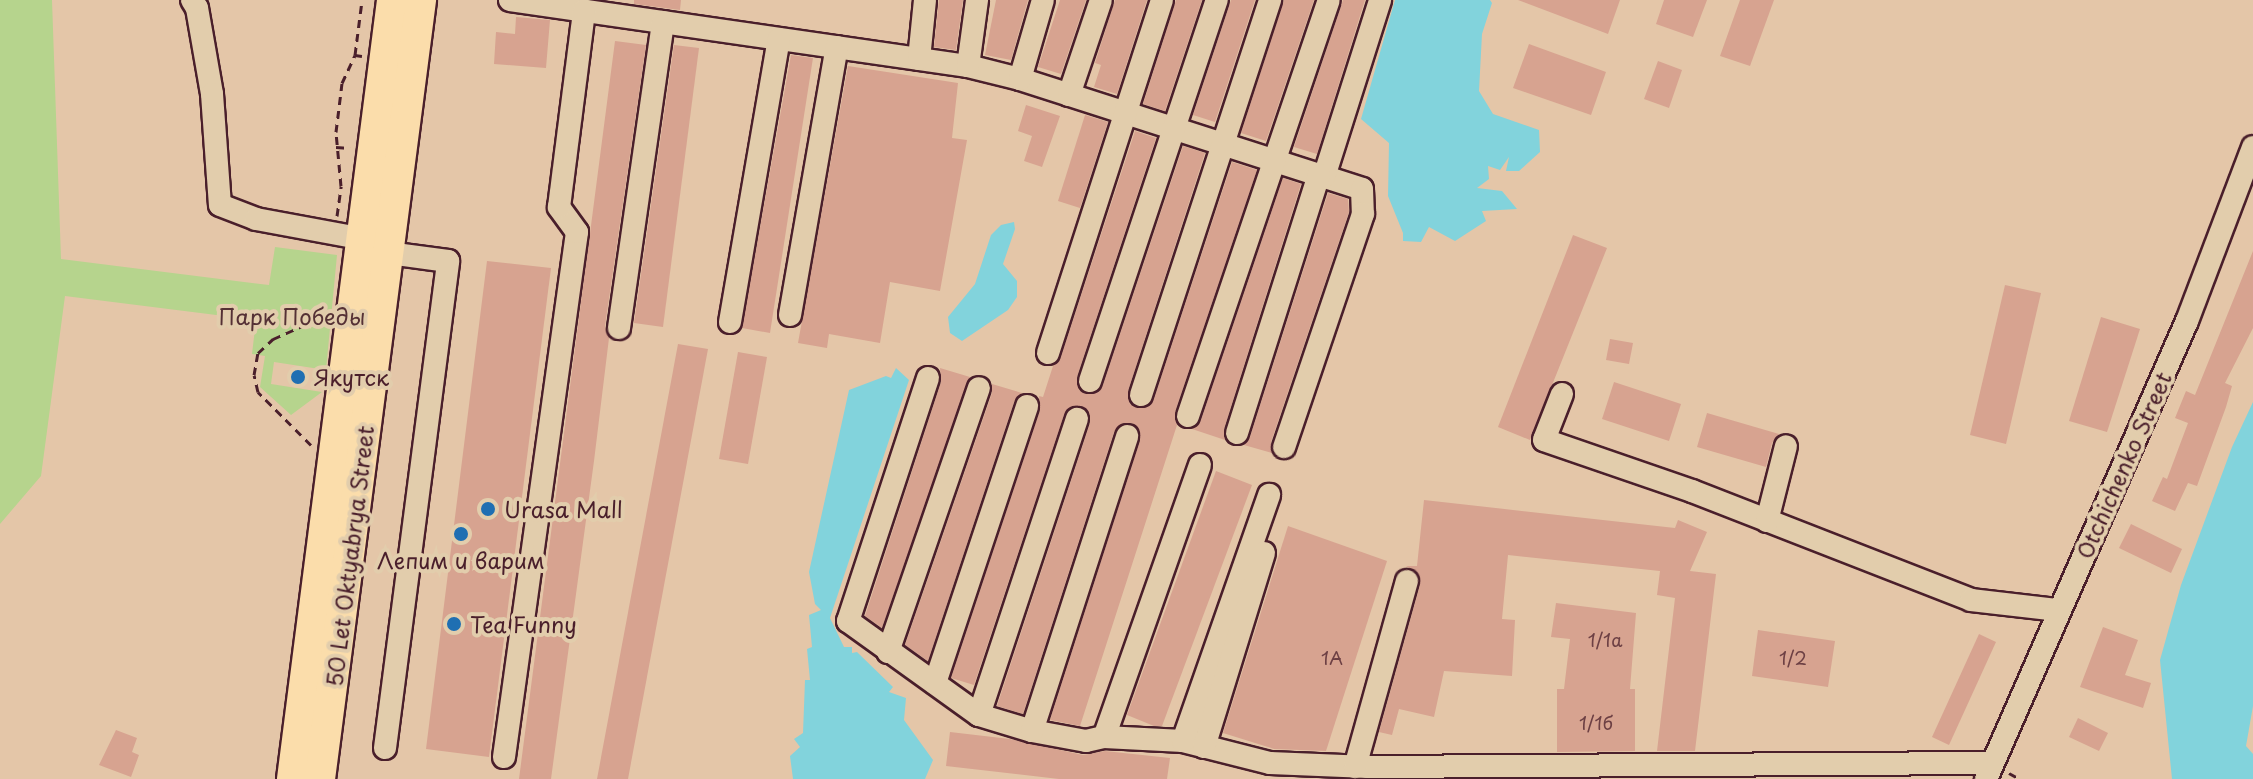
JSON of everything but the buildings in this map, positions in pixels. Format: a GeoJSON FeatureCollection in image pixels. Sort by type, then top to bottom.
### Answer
{"type":"FeatureCollection","features":[{"type":"Feature","properties":{"kind":"main road","name":"50 Let Oktyabrya Street"},"geometry":{"type":"LineString","coordinates":[[320,779],[376,246],[392,0]]}},
{"type":"Feature","properties":{"kind":"main road","name":"50 Let Oktyabrya Street"},"geometry":{"type":"LineString","coordinates":[[292,779],[376,246],[421,0]]}},
{"type":"Feature","properties":{"kind":"street"},"geometry":{"type":"LineString","coordinates":[[192,0],[197,8],[212,94],[220,205],[256,219],[448,261],[385,748]]}},
{"type":"Feature","properties":{"kind":"street"},"geometry":{"type":"LineString","coordinates":[[510,0],[968,66],[1020,79],[1362,189],[1363,214],[1284,447]]}},
{"type":"Feature","properties":{"kind":"street"},"geometry":{"type":"LineString","coordinates":[[919,59],[925,0]]}},
{"type":"Feature","properties":{"kind":"street"},"geometry":{"type":"LineString","coordinates":[[968,66],[977,0]]}},
{"type":"Feature","properties":{"kind":"street"},"geometry":{"type":"LineString","coordinates":[[1020,79],[1043,0]]}},
{"type":"Feature","properties":{"kind":"street"},"geometry":{"type":"LineString","coordinates":[[1069,95],[1101,0]]}},
{"type":"Feature","properties":{"kind":"street"},"geometry":{"type":"LineString","coordinates":[[1048,353],[1162,0]]}},
{"type":"Feature","properties":{"kind":"street"},"geometry":{"type":"LineString","coordinates":[[1090,381],[1217,0]]}},
{"type":"Feature","properties":{"kind":"street"},"geometry":{"type":"LineString","coordinates":[[1141,395],[1270,0]]}},
{"type":"Feature","properties":{"kind":"street"},"geometry":{"type":"LineString","coordinates":[[1188,416],[1272,160],[1283,140],[1329,0]]}},
{"type":"Feature","properties":{"kind":"street"},"geometry":{"type":"LineString","coordinates":[[1237,433],[1380,0]]}},
{"type":"Feature","properties":{"kind":"street"},"geometry":{"type":"LineString","coordinates":[[504,757],[577,232],[559,207],[584,11]]}},
{"type":"Feature","properties":{"kind":"street"},"geometry":{"type":"LineString","coordinates":[[619,328],[663,22]]}},
{"type":"Feature","properties":{"kind":"street"},"geometry":{"type":"LineString","coordinates":[[730,322],[779,39]]}},
{"type":"Feature","properties":{"kind":"street"},"geometry":{"type":"LineString","coordinates":[[790,315],[837,47]]}},
{"type":"Feature","properties":{"kind":"street","name":"Otchichenko Street"},"geometry":{"type":"LineString","coordinates":[[1989,771],[2246,193],[2253,147]]}},
{"type":"Feature","properties":{"kind":"street"},"geometry":{"type":"LineString","coordinates":[[928,378],[848,621],[979,715],[1032,731],[1086,741],[1104,737],[1193,744],[1270,763],[1355,767],[1989,771]]}},
{"type":"Feature","properties":{"kind":"street"},"geometry":{"type":"LineString","coordinates":[[888,652],[979,388]]}},
{"type":"Feature","properties":{"kind":"street"},"geometry":{"type":"LineString","coordinates":[[1562,394],[1544,440],[1971,600],[2058,610]]}},
{"type":"Feature","properties":{"kind":"street"},"geometry":{"type":"LineString","coordinates":[[935,683],[1027,406]]}},
{"type":"Feature","properties":{"kind":"street"},"geometry":{"type":"LineString","coordinates":[[979,715],[1077,419]]}},
{"type":"Feature","properties":{"kind":"street"},"geometry":{"type":"LineString","coordinates":[[1032,731],[1127,436]]}},
{"type":"Feature","properties":{"kind":"street"},"geometry":{"type":"LineString","coordinates":[[1767,521],[1786,446]]}},
{"type":"Feature","properties":{"kind":"street"},"geometry":{"type":"LineString","coordinates":[[1104,737],[1200,465]]}},
{"type":"Feature","properties":{"kind":"street"},"geometry":{"type":"LineString","coordinates":[[1193,744],[1269,495]]}},
{"type":"Feature","properties":{"kind":"street"},"geometry":{"type":"LineString","coordinates":[[1193,744],[1272,528]]}},
{"type":"Feature","properties":{"kind":"street"},"geometry":{"type":"LineString","coordinates":[[1355,767],[1407,581]]}},
{"type":"Feature","properties":{"kind":"path"},"geometry":{"type":"LineString","coordinates":[[355,55],[362,0]]}},
{"type":"Feature","properties":{"kind":"path"},"geometry":{"type":"LineString","coordinates":[[319,454],[258,392],[254,375],[258,353],[273,339],[327,315]]}},
{"type":"Feature","properties":{"kind":"green space","name":"Парк Победы"},"geometry":{"type":"Polygon","coordinates":[[[0,0],[52,0],[61,259],[269,285],[275,247],[337,255],[326,370],[274,362],[271,384],[322,392],[291,415],[260,387],[265,356],[252,354],[256,320],[65,296],[41,476],[0,524],[0,0]]]}},
{"type":"Feature","properties":{"kind":"water"},"geometry":{"type":"Polygon","coordinates":[[[1395,0],[1490,0],[1492,3],[1482,34],[1479,91],[1493,114],[1539,130],[1540,152],[1519,171],[1506,171],[1509,157],[1500,170],[1488,166],[1489,179],[1477,188],[1502,191],[1517,209],[1482,211],[1486,221],[1455,241],[1429,227],[1421,242],[1403,241],[1403,233],[1388,196],[1389,143],[1361,119],[1395,0]]]}},
{"type":"Feature","properties":{"kind":"water"},"geometry":{"type":"Polygon","coordinates":[[[1014,222],[1015,229],[1003,264],[1017,281],[1017,297],[1008,310],[962,341],[950,333],[948,317],[975,284],[991,235],[1001,225],[1014,222]]]}},
{"type":"Feature","properties":{"kind":"water"},"geometry":{"type":"Polygon","coordinates":[[[896,368],[909,380],[830,618],[844,647],[852,647],[852,653],[857,652],[893,687],[889,692],[906,698],[904,720],[933,760],[925,779],[793,779],[790,756],[800,747],[794,739],[803,733],[805,680],[810,680],[807,649],[812,647],[809,615],[821,610],[815,604],[809,572],[849,390],[886,376],[891,378],[896,368]]]}},
{"type":"Feature","properties":{"kind":"water"},"geometry":{"type":"Polygon","coordinates":[[[2253,402],[2253,706],[2246,746],[2253,754],[2253,779],[2172,779],[2160,660],[2181,585],[2232,447],[2253,402]]]}},
{"type":"Feature","properties":{"kind":"place","name":"Якутск"},"geometry":{"type":"Point","coordinates":[298,377]}},
{"type":"Feature","properties":{"kind":"place","name":"Urasa Mall"},"geometry":{"type":"Point","coordinates":[488,509]}},
{"type":"Feature","properties":{"kind":"place","name":"Лепим и варим"},"geometry":{"type":"Point","coordinates":[461,534]}},
{"type":"Feature","properties":{"kind":"place","name":"Tea Funny"},"geometry":{"type":"Point","coordinates":[454,624]}}]}
